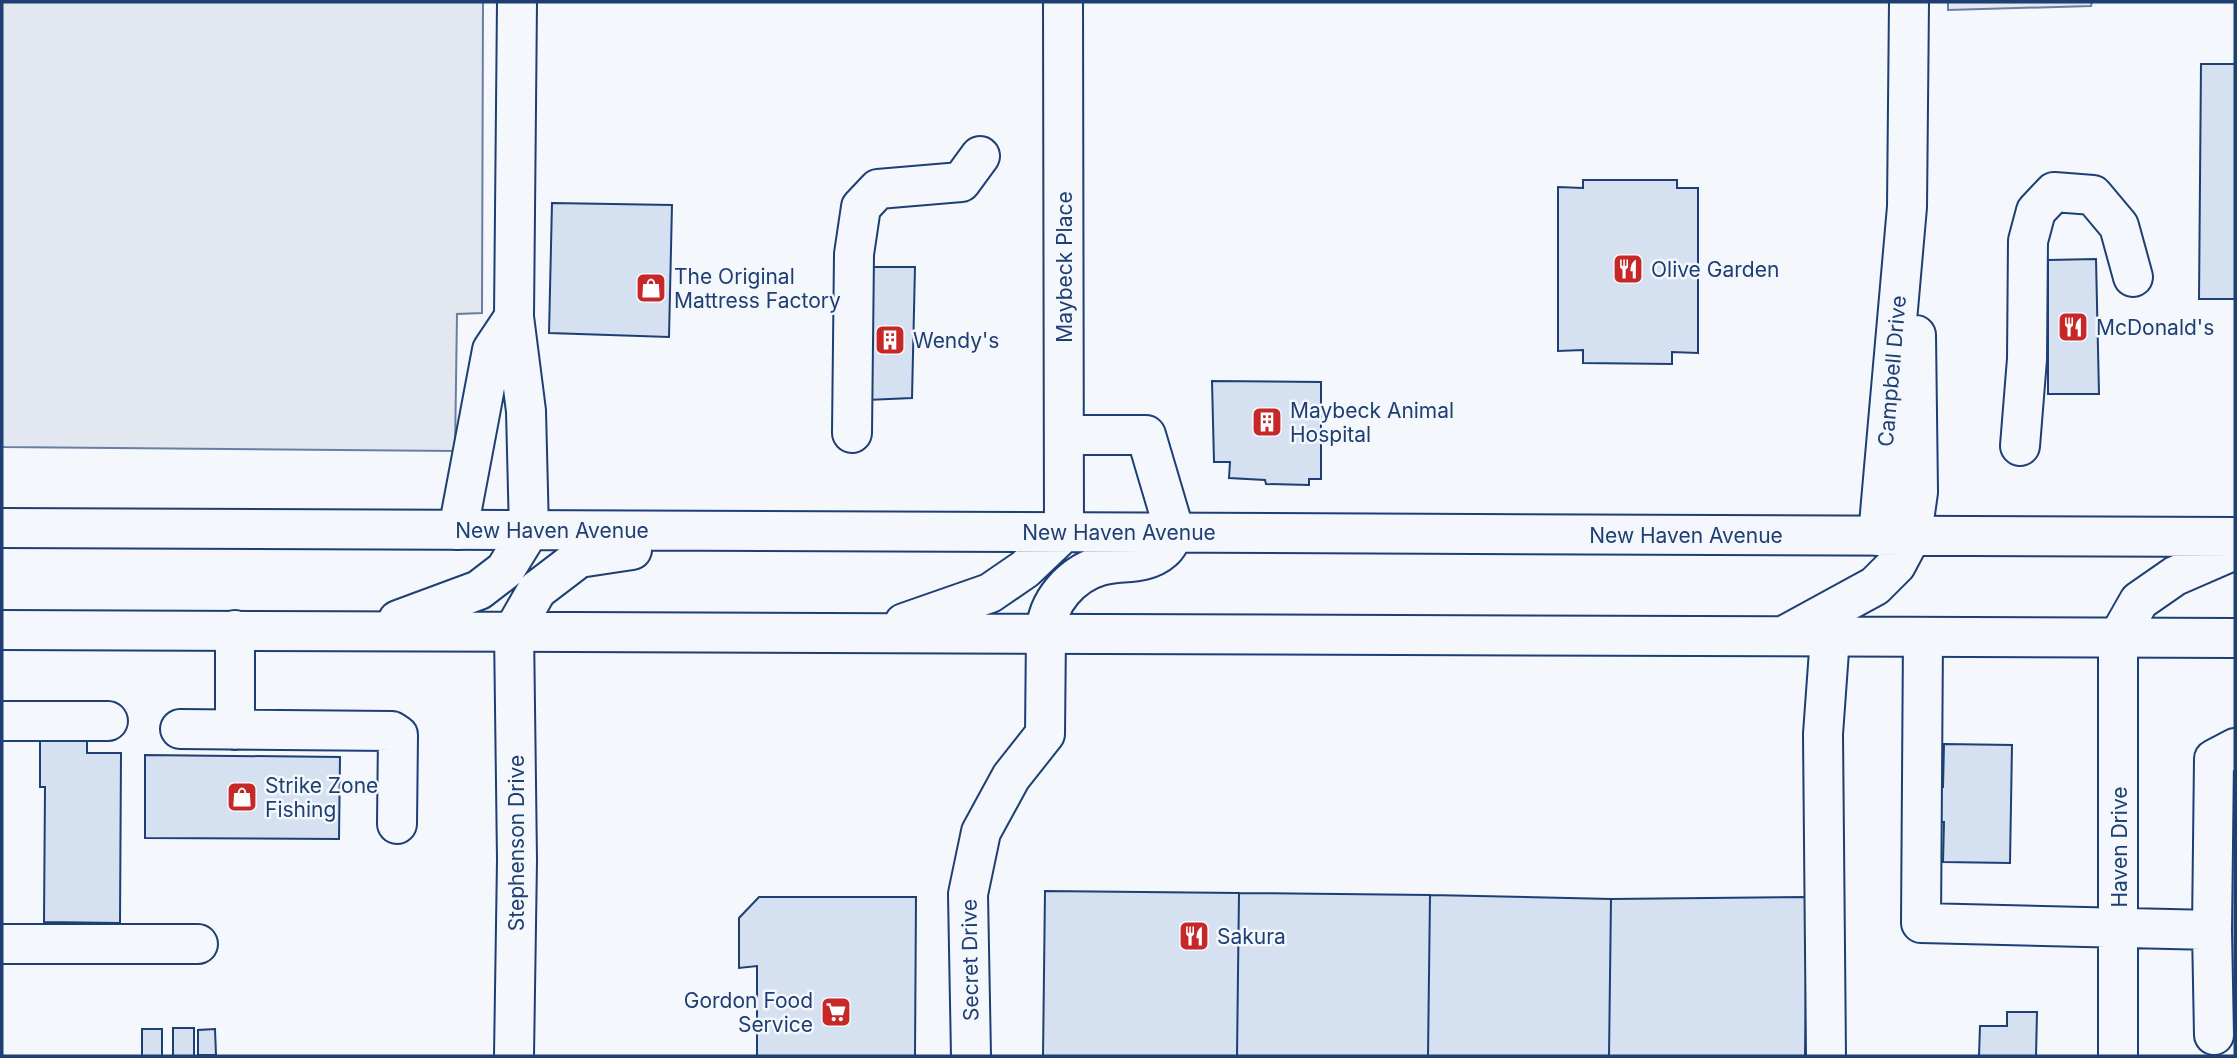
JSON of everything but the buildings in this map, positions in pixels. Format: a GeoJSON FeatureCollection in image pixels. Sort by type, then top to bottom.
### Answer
{"type":"FeatureCollection","features":[{"type":"Feature","properties":{"kind":"main road"},"geometry":{"type":"LineString","coordinates":[[373,629],[479,590],[505,570],[529,531],[526,411],[514,317],[517,2]]}},
{"type":"Feature","properties":{"kind":"main road","name":"Maybeck Place"},"geometry":{"type":"LineString","coordinates":[[1063,2],[1064,532]]}},
{"type":"Feature","properties":{"kind":"main road","name":"Campbell Drive"},"geometry":{"type":"LineString","coordinates":[[1895,535],[1918,492],[1918,366],[1908,207],[1909,2]]}},
{"type":"Feature","properties":{"kind":"main road"},"geometry":{"type":"LineString","coordinates":[[852,433],[854,254],[861,207],[878,188],[974,176]]}},
{"type":"Feature","properties":{"kind":"main road"},"geometry":{"type":"LineString","coordinates":[[2020,446],[2027,359],[2028,241],[2036,211],[2054,192],[2094,195],[2119,226],[2133,277]]}},
{"type":"Feature","properties":{"kind":"main road"},"geometry":{"type":"LineString","coordinates":[[458,530],[492,350],[514,317]]}},
{"type":"Feature","properties":{"kind":"main road"},"geometry":{"type":"LineString","coordinates":[[1064,435],[1146,435],[1175,533]]}},
{"type":"Feature","properties":{"kind":"main road","name":"New Haven Avenue"},"geometry":{"type":"LineString","coordinates":[[2,528],[2235,537]]}},
{"type":"Feature","properties":{"kind":"main road"},"geometry":{"type":"LineString","coordinates":[[514,629],[537,590],[579,558],[780,531]]}},
{"type":"Feature","properties":{"kind":"main road"},"geometry":{"type":"LineString","coordinates":[[876,632],[990,593],[1025,569],[1064,532]]}},
{"type":"Feature","properties":{"kind":"main road","name":"Secret Drive"},"geometry":{"type":"LineString","coordinates":[[971,1056],[968,894],[981,832],[1011,777],[1045,734],[1046,633],[1052,606],[1072,582],[1101,566],[1125,564],[1153,556],[1163,550],[1175,533]]}},
{"type":"Feature","properties":{"kind":"main road"},"geometry":{"type":"LineString","coordinates":[[1784,636],[1875,586],[1896,565],[1895,535]]}},
{"type":"Feature","properties":{"kind":"main road"},"geometry":{"type":"LineString","coordinates":[[2118,638],[2138,601],[2175,576],[2235,550]]}},
{"type":"Feature","properties":{"kind":"main road"},"geometry":{"type":"LineString","coordinates":[[2,629],[2235,638]]}},
{"type":"Feature","properties":{"kind":"main road"},"geometry":{"type":"LineString","coordinates":[[235,629],[235,730]]}},
{"type":"Feature","properties":{"kind":"main road","name":"Stephenson Drive"},"geometry":{"type":"LineString","coordinates":[[514,629],[517,860],[514,1056]]}},
{"type":"Feature","properties":{"kind":"main road"},"geometry":{"type":"LineString","coordinates":[[1826,1056],[1823,734],[1830,637]]}},
{"type":"Feature","properties":{"kind":"main road"},"geometry":{"type":"LineString","coordinates":[[1923,637],[1922,923],[2212,930]]}},
{"type":"Feature","properties":{"kind":"main road","name":"Haven Drive"},"geometry":{"type":"LineString","coordinates":[[2118,638],[2118,1056]]}},
{"type":"Feature","properties":{"kind":"main road"},"geometry":{"type":"LineString","coordinates":[[2,721],[108,721]]}},
{"type":"Feature","properties":{"kind":"main road"},"geometry":{"type":"LineString","coordinates":[[180,729],[392,731],[398,735],[397,824]]}},
{"type":"Feature","properties":{"kind":"main road"},"geometry":{"type":"LineString","coordinates":[[2214,1035],[2214,759],[2235,748]]}},
{"type":"Feature","properties":{"kind":"main road"},"geometry":{"type":"LineString","coordinates":[[2,944],[198,944]]}},
{"type":"Feature","properties":{"kind":"shaded area"},"geometry":{"type":"Polygon","coordinates":[[[2,2],[483,2],[482,313],[457,314],[455,451],[2,447],[2,2]]]}},
{"type":"Feature","properties":{"kind":"shaded area"},"geometry":{"type":"Polygon","coordinates":[[[1948,2],[2092,2],[2091,6],[1948,10],[1948,2]]]}},
{"type":"Feature","properties":{"kind":"place","name":"Olive Garden"},"geometry":{"type":"Point","coordinates":[1628,269]}},
{"type":"Feature","properties":{"kind":"place","name":"The Original Mattress Factory"},"geometry":{"type":"Point","coordinates":[651,288]}},
{"type":"Feature","properties":{"kind":"place","name":"McDonald's"},"geometry":{"type":"Point","coordinates":[2073,327]}},
{"type":"Feature","properties":{"kind":"place","name":"Wendy's"},"geometry":{"type":"Point","coordinates":[890,340]}},
{"type":"Feature","properties":{"kind":"place","name":"Maybeck Animal Hospital"},"geometry":{"type":"Point","coordinates":[1267,422]}},
{"type":"Feature","properties":{"kind":"place","name":"Strike Zone Fishing"},"geometry":{"type":"Point","coordinates":[242,797]}},
{"type":"Feature","properties":{"kind":"place","name":"Sakura"},"geometry":{"type":"Point","coordinates":[1194,936]}},
{"type":"Feature","properties":{"kind":"place","name":"Gordon Food Service"},"geometry":{"type":"Point","coordinates":[836,1012]}}]}
